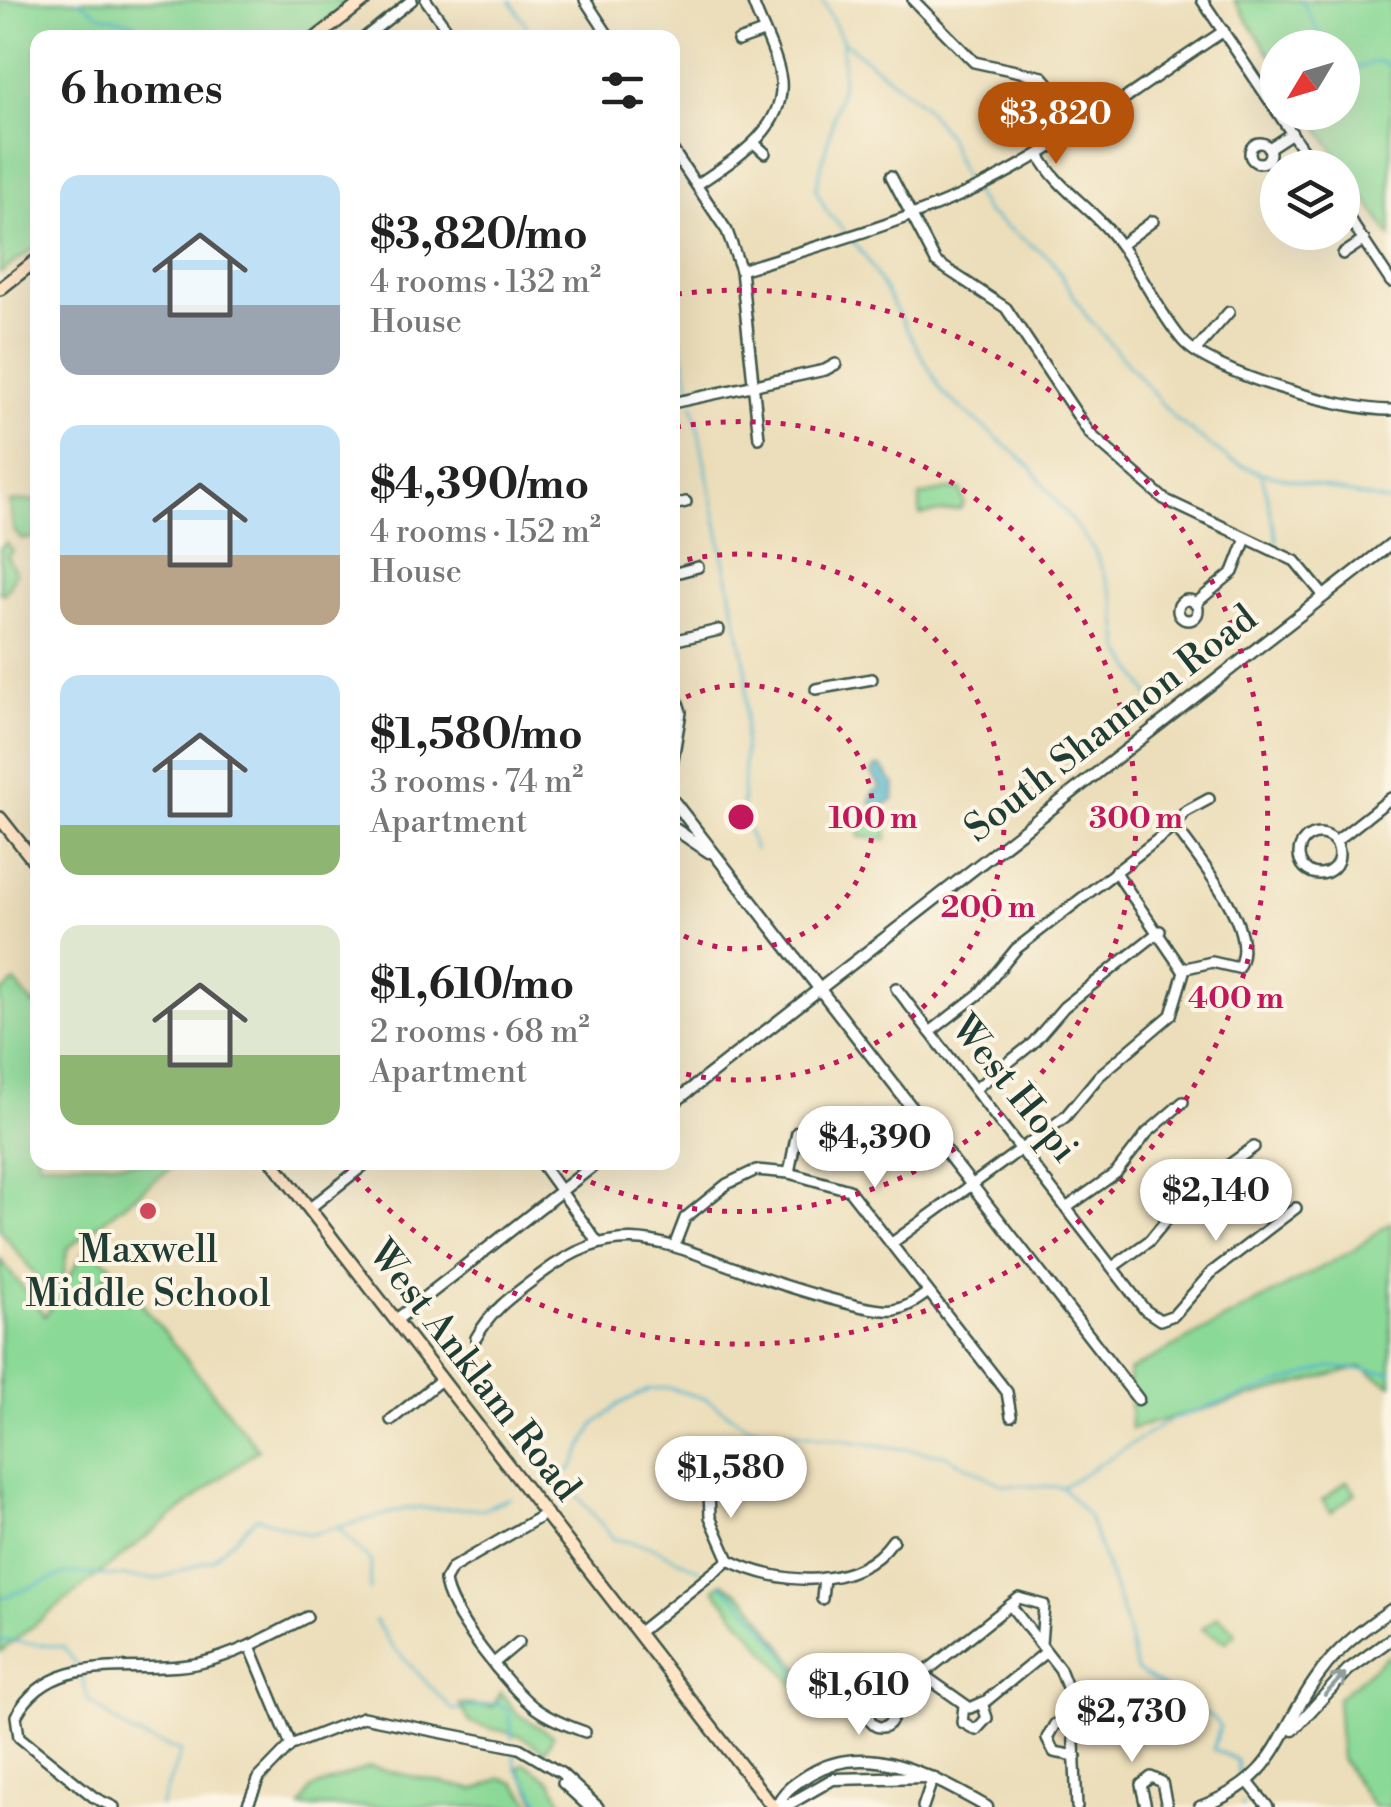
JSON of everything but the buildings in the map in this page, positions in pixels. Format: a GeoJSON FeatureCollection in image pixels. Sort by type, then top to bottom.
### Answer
{"type":"FeatureCollection","features":[{"type":"Feature","properties":{"kind":"main road"},"geometry":{"type":"LineString","coordinates":[[326,30],[365,0]]}},
{"type":"Feature","properties":{"kind":"main road"},"geometry":{"type":"LineString","coordinates":[[0,290],[30,266]]}},
{"type":"Feature","properties":{"kind":"main road"},"geometry":{"type":"LineString","coordinates":[[0,818],[30,856]]}},
{"type":"Feature","properties":{"kind":"main road","name":"West Anklam Road"},"geometry":{"type":"LineString","coordinates":[[279,1170],[778,1807]]}},
{"type":"Feature","properties":{"kind":"street"},"geometry":{"type":"LineString","coordinates":[[374,30],[412,0]]}},
{"type":"Feature","properties":{"kind":"street"},"geometry":{"type":"LineString","coordinates":[[426,0],[447,30]]}},
{"type":"Feature","properties":{"kind":"street"},"geometry":{"type":"LineString","coordinates":[[585,0],[605,30]]}},
{"type":"Feature","properties":{"kind":"street"},"geometry":{"type":"LineString","coordinates":[[697,185],[754,142],[770,122],[781,82],[752,0]]}},
{"type":"Feature","properties":{"kind":"street"},"geometry":{"type":"LineString","coordinates":[[913,0],[974,62],[1043,76],[1082,124]]}},
{"type":"Feature","properties":{"kind":"street"},"geometry":{"type":"LineString","coordinates":[[1202,0],[1304,150]]}},
{"type":"Feature","properties":{"kind":"street"},"geometry":{"type":"LineString","coordinates":[[741,270],[910,216],[1039,155],[1224,30]]}},
{"type":"Feature","properties":{"kind":"street"},"geometry":{"type":"LineString","coordinates":[[738,42],[763,32]]}},
{"type":"Feature","properties":{"kind":"street"},"geometry":{"type":"LineString","coordinates":[[1269,148],[1292,132]]}},
{"type":"Feature","properties":{"kind":"street"},"geometry":{"type":"LineString","coordinates":[[754,142],[765,153]]}},
{"type":"Feature","properties":{"kind":"street"},"geometry":{"type":"LineString","coordinates":[[1039,155],[1056,184],[1121,246],[1180,338],[1195,352],[1238,375],[1391,410]]}},
{"type":"Feature","properties":{"kind":"street"},"geometry":{"type":"LineString","coordinates":[[680,161],[728,231],[741,270],[760,438]]}},
{"type":"Feature","properties":{"kind":"street"},"geometry":{"type":"LineString","coordinates":[[890,176],[936,262],[1006,308],[1090,434],[1164,500],[1295,561],[1324,596]]}},
{"type":"Feature","properties":{"kind":"street"},"geometry":{"type":"LineString","coordinates":[[1121,246],[1153,221]]}},
{"type":"Feature","properties":{"kind":"street"},"geometry":{"type":"LineString","coordinates":[[1360,234],[1391,282]]}},
{"type":"Feature","properties":{"kind":"street"},"geometry":{"type":"LineString","coordinates":[[1343,254],[1364,240]]}},
{"type":"Feature","properties":{"kind":"street"},"geometry":{"type":"LineString","coordinates":[[1195,352],[1229,312]]}},
{"type":"Feature","properties":{"kind":"street"},"geometry":{"type":"LineString","coordinates":[[680,402],[755,387],[836,364]]}},
{"type":"Feature","properties":{"kind":"street"},"geometry":{"type":"LineString","coordinates":[[680,503],[686,502]]}},
{"type":"Feature","properties":{"kind":"street"},"geometry":{"type":"LineString","coordinates":[[1195,604],[1233,572],[1245,541]]}},
{"type":"Feature","properties":{"kind":"street","name":"South Shannon Road"},"geometry":{"type":"LineString","coordinates":[[680,1098],[1391,544]]}},
{"type":"Feature","properties":{"kind":"street"},"geometry":{"type":"LineString","coordinates":[[680,572],[698,567]]}},
{"type":"Feature","properties":{"kind":"street"},"geometry":{"type":"LineString","coordinates":[[680,640],[719,630]]}},
{"type":"Feature","properties":{"kind":"street"},"geometry":{"type":"LineString","coordinates":[[816,689],[872,679]]}},
{"type":"Feature","properties":{"kind":"street"},"geometry":{"type":"LineString","coordinates":[[930,1032],[979,994],[1016,948],[1175,826],[1185,812],[1208,798]]}},
{"type":"Feature","properties":{"kind":"street"},"geometry":{"type":"LineString","coordinates":[[1335,842],[1391,798]]}},
{"type":"Feature","properties":{"kind":"street"},"geometry":{"type":"LineString","coordinates":[[680,809],[1138,1398]]}},
{"type":"Feature","properties":{"kind":"street"},"geometry":{"type":"LineString","coordinates":[[1175,826],[1223,894],[1238,921],[1245,949],[1238,968],[1212,962],[1182,969]]}},
{"type":"Feature","properties":{"kind":"street"},"geometry":{"type":"LineString","coordinates":[[680,833],[725,866]]}},
{"type":"Feature","properties":{"kind":"street"},"geometry":{"type":"LineString","coordinates":[[1324,834],[1335,842],[1340,855],[1335,868],[1323,874],[1304,868],[1299,856],[1306,839],[1324,834]]}},
{"type":"Feature","properties":{"kind":"street"},"geometry":{"type":"LineString","coordinates":[[892,1243],[1065,1116],[1116,1060],[1172,1014],[1182,969],[1160,931],[1115,871]]}},
{"type":"Feature","properties":{"kind":"street"},"geometry":{"type":"LineString","coordinates":[[975,1089],[1033,1043],[1064,1007],[1160,931]]}},
{"type":"Feature","properties":{"kind":"street","name":"West Hopi"},"geometry":{"type":"LineString","coordinates":[[896,988],[1146,1310],[1160,1320],[1174,1315],[1212,1272],[1296,1208]]}},
{"type":"Feature","properties":{"kind":"street"},"geometry":{"type":"LineString","coordinates":[[1069,1206],[1116,1173],[1147,1133],[1183,1102]]}},
{"type":"Feature","properties":{"kind":"street"},"geometry":{"type":"LineString","coordinates":[[790,1173],[797,1132]]}},
{"type":"Feature","properties":{"kind":"street"},"geometry":{"type":"LineString","coordinates":[[1114,1266],[1149,1241],[1186,1196],[1254,1146]]}},
{"type":"Feature","properties":{"kind":"street"},"geometry":{"type":"LineString","coordinates":[[310,1208],[358,1170]]}},
{"type":"Feature","properties":{"kind":"street"},"geometry":{"type":"LineString","coordinates":[[546,1170],[598,1243]]}},
{"type":"Feature","properties":{"kind":"street"},"geometry":{"type":"LineString","coordinates":[[396,1320],[588,1170]]}},
{"type":"Feature","properties":{"kind":"street"},"geometry":{"type":"LineString","coordinates":[[675,1244],[686,1218],[740,1175],[756,1170],[790,1173],[849,1190],[1007,1392],[1011,1416]]}},
{"type":"Feature","properties":{"kind":"street"},"geometry":{"type":"LineString","coordinates":[[476,1338],[491,1312],[560,1259],[598,1243],[632,1239],[675,1244],[746,1272],[876,1309],[908,1306],[927,1293]]}},
{"type":"Feature","properties":{"kind":"street"},"geometry":{"type":"LineString","coordinates":[[391,1420],[442,1379]]}},
{"type":"Feature","properties":{"kind":"street"},"geometry":{"type":"LineString","coordinates":[[709,1490],[710,1517],[729,1560],[758,1574],[824,1578],[858,1573],[882,1556],[894,1540]]}},
{"type":"Feature","properties":{"kind":"street"},"geometry":{"type":"LineString","coordinates":[[547,1513],[452,1568],[441,1579],[494,1663],[538,1710],[585,1732]]}},
{"type":"Feature","properties":{"kind":"street"},"geometry":{"type":"LineString","coordinates":[[639,1632],[729,1560]]}},
{"type":"Feature","properties":{"kind":"street"},"geometry":{"type":"LineString","coordinates":[[822,1599],[824,1578]]}},
{"type":"Feature","properties":{"kind":"street"},"geometry":{"type":"LineString","coordinates":[[886,1703],[922,1674],[1019,1598],[1044,1605],[1044,1648],[982,1702],[964,1706],[922,1674]]}},
{"type":"Feature","properties":{"kind":"street"},"geometry":{"type":"LineString","coordinates":[[1010,1605],[1060,1670],[1072,1700],[1078,1807]]}},
{"type":"Feature","properties":{"kind":"street"},"geometry":{"type":"LineString","coordinates":[[1285,1738],[1321,1671],[1370,1624],[1391,1610]]}},
{"type":"Feature","properties":{"kind":"street"},"geometry":{"type":"LineString","coordinates":[[114,1807],[95,1798],[24,1742],[12,1722],[38,1688],[60,1674],[198,1664],[250,1646],[306,1617]]}},
{"type":"Feature","properties":{"kind":"street"},"geometry":{"type":"LineString","coordinates":[[1200,1807],[1248,1782],[1348,1670],[1391,1639]]}},
{"type":"Feature","properties":{"kind":"street"},"geometry":{"type":"LineString","coordinates":[[494,1663],[518,1642]]}},
{"type":"Feature","properties":{"kind":"street"},"geometry":{"type":"LineString","coordinates":[[250,1646],[291,1745]]}},
{"type":"Feature","properties":{"kind":"street"},"geometry":{"type":"LineString","coordinates":[[964,1706],[962,1722],[976,1730],[987,1718],[982,1702]]}},
{"type":"Feature","properties":{"kind":"street"},"geometry":{"type":"LineString","coordinates":[[247,1807],[258,1778],[291,1745],[363,1717],[502,1744],[562,1773],[598,1807]]}},
{"type":"Feature","properties":{"kind":"street"},"geometry":{"type":"LineString","coordinates":[[1074,1722],[1055,1724],[1047,1738],[1054,1752],[1076,1756]]}},
{"type":"Feature","properties":{"kind":"street"},"geometry":{"type":"LineString","coordinates":[[778,1807],[780,1798],[799,1781],[843,1758],[887,1762],[933,1777],[987,1807]]}},
{"type":"Feature","properties":{"kind":"street"},"geometry":{"type":"LineString","coordinates":[[552,1770],[589,1807]]}},
{"type":"Feature","properties":{"kind":"street"},"geometry":{"type":"LineString","coordinates":[[1146,1807],[1141,1785],[1150,1776],[1162,1782],[1167,1807]]}},
{"type":"Feature","properties":{"kind":"street"},"geometry":{"type":"LineString","coordinates":[[778,1807],[832,1780],[933,1777]]}},
{"type":"Feature","properties":{"kind":"street"},"geometry":{"type":"LineString","coordinates":[[922,1807],[933,1777]]}},
{"type":"Feature","properties":{"kind":"street"},"geometry":{"type":"LineString","coordinates":[[1248,1782],[1268,1807]]}},
{"type":"Feature","properties":{"kind":"green space"},"geometry":{"type":"Polygon","coordinates":[[[0,0],[355,0],[315,30],[30,30],[30,251],[0,273],[0,0]]]}},
{"type":"Feature","properties":{"kind":"green space"},"geometry":{"type":"Polygon","coordinates":[[[1234,0],[1391,0],[1391,237],[1360,190],[1360,150],[1333,150],[1320,130],[1360,130],[1360,30],[1260,30],[1260,39],[1234,0]]]}},
{"type":"Feature","properties":{"kind":"green space"},"geometry":{"type":"Polygon","coordinates":[[[961,490],[964,504],[960,509],[920,515],[920,496],[961,490]]]}},
{"type":"Feature","properties":{"kind":"green space"},"geometry":{"type":"Polygon","coordinates":[[[30,501],[30,538],[21,539],[13,529],[10,502],[30,501]]]}},
{"type":"Feature","properties":{"kind":"green space"},"geometry":{"type":"Polygon","coordinates":[[[6,543],[13,551],[7,556],[16,573],[5,593],[0,593],[0,548],[6,543]]]}},
{"type":"Feature","properties":{"kind":"green space"},"geometry":{"type":"Polygon","coordinates":[[[862,819],[887,821],[887,839],[859,837],[862,819]]]}},
{"type":"Feature","properties":{"kind":"green space"},"geometry":{"type":"Polygon","coordinates":[[[15,982],[30,1001],[30,1170],[168,1170],[67,1249],[62,1288],[87,1248],[112,1265],[101,1283],[121,1298],[129,1288],[258,1449],[0,1652],[0,1259],[45,1316],[55,1300],[0,1230],[0,994],[15,982]]]}},
{"type":"Feature","properties":{"kind":"green space"},"geometry":{"type":"Polygon","coordinates":[[[1391,1222],[1391,1385],[1361,1367],[1131,1429],[1129,1371],[1354,1250],[1391,1222]]]}},
{"type":"Feature","properties":{"kind":"green space"},"geometry":{"type":"Polygon","coordinates":[[[1347,1481],[1356,1493],[1331,1512],[1322,1500],[1347,1481]]]}},
{"type":"Feature","properties":{"kind":"green space"},"geometry":{"type":"Polygon","coordinates":[[[723,1582],[748,1600],[811,1685],[801,1693],[714,1589],[723,1582]]]}},
{"type":"Feature","properties":{"kind":"green space"},"geometry":{"type":"Polygon","coordinates":[[[1218,1616],[1236,1632],[1226,1642],[1202,1629],[1218,1616]]]}},
{"type":"Feature","properties":{"kind":"green space"},"geometry":{"type":"Polygon","coordinates":[[[1387,1656],[1391,1659],[1391,1807],[1373,1807],[1341,1759],[1337,1699],[1387,1656]]]}},
{"type":"Feature","properties":{"kind":"green space"},"geometry":{"type":"Polygon","coordinates":[[[500,1692],[517,1713],[553,1736],[545,1751],[521,1736],[470,1723],[460,1704],[493,1707],[500,1692]]]}},
{"type":"Feature","properties":{"kind":"green space"},"geometry":{"type":"Polygon","coordinates":[[[525,1763],[552,1782],[565,1807],[540,1807],[518,1767],[525,1763]]]}},
{"type":"Feature","properties":{"kind":"green space"},"geometry":{"type":"Polygon","coordinates":[[[370,1767],[476,1790],[501,1778],[515,1783],[535,1807],[301,1807],[311,1789],[370,1767]]]}},
{"type":"Feature","properties":{"kind":"water"},"geometry":{"type":"Polygon","coordinates":[[[875,767],[882,767],[895,785],[894,799],[879,808],[870,802],[873,792],[881,788],[872,774],[875,767]]]}},
{"type":"Feature","properties":{"kind":"waterway"},"geometry":{"type":"LineString","coordinates":[[78,0],[100,15],[135,23],[142,30]]}},
{"type":"Feature","properties":{"kind":"waterway"},"geometry":{"type":"LineString","coordinates":[[510,0],[529,30]]}},
{"type":"Feature","properties":{"kind":"waterway"},"geometry":{"type":"LineString","coordinates":[[822,0],[843,41],[923,105],[947,135],[963,177],[987,213],[1051,259],[1085,314],[1175,419],[1231,461],[1258,472],[1391,503]]}},
{"type":"Feature","properties":{"kind":"waterway"},"geometry":{"type":"LineString","coordinates":[[1301,0],[1317,30]]}},
{"type":"Feature","properties":{"kind":"waterway"},"geometry":{"type":"LineString","coordinates":[[843,42],[842,83],[816,189],[827,212],[845,232]]}},
{"type":"Feature","properties":{"kind":"waterway"},"geometry":{"type":"LineString","coordinates":[[1360,67],[1378,61],[1391,66]]}},
{"type":"Feature","properties":{"kind":"waterway"},"geometry":{"type":"LineString","coordinates":[[850,238],[867,259],[943,393],[1029,465],[1094,550],[1114,598],[1121,650],[1158,708]]}},
{"type":"Feature","properties":{"kind":"waterway"},"geometry":{"type":"LineString","coordinates":[[680,339],[692,396]]}},
{"type":"Feature","properties":{"kind":"waterway"},"geometry":{"type":"LineString","coordinates":[[693,404],[747,673],[742,814],[755,850]]}},
{"type":"Feature","properties":{"kind":"waterway"},"geometry":{"type":"LineString","coordinates":[[1262,475],[1277,541]]}},
{"type":"Feature","properties":{"kind":"waterway"},"geometry":{"type":"LineString","coordinates":[[549,1487],[573,1467],[594,1425],[619,1404],[650,1389],[669,1388],[706,1399],[747,1426],[945,1455],[1003,1485],[1062,1487],[1172,1419],[1330,1367],[1391,1372]]}},
{"type":"Feature","properties":{"kind":"waterway"},"geometry":{"type":"LineString","coordinates":[[565,1481],[614,1539],[650,1546],[699,1570]]}},
{"type":"Feature","properties":{"kind":"waterway"},"geometry":{"type":"LineString","coordinates":[[1062,1487],[1089,1517],[1125,1620],[1136,1670],[1213,1718],[1220,1727],[1213,1749],[1237,1760],[1239,1777]]}},
{"type":"Feature","properties":{"kind":"waterway"},"geometry":{"type":"LineString","coordinates":[[0,1599],[67,1573],[157,1579],[213,1559],[257,1517],[309,1535],[409,1508],[482,1509],[510,1498]]}},
{"type":"Feature","properties":{"kind":"waterway"},"geometry":{"type":"LineString","coordinates":[[339,1529],[371,1562],[370,1590]]}},
{"type":"Feature","properties":{"kind":"waterway"},"geometry":{"type":"LineString","coordinates":[[720,1583],[760,1622],[787,1659],[800,1693],[797,1706]]}},
{"type":"Feature","properties":{"kind":"waterway"},"geometry":{"type":"LineString","coordinates":[[375,1620],[391,1645],[453,1710],[498,1703],[508,1710],[512,1739]]}},
{"type":"Feature","properties":{"kind":"waterway"},"geometry":{"type":"LineString","coordinates":[[0,1640],[63,1647],[79,1667]]}},
{"type":"Feature","properties":{"kind":"waterway"},"geometry":{"type":"LineString","coordinates":[[82,1674],[88,1700],[132,1734],[181,1751],[160,1807]]}},
{"type":"Feature","properties":{"kind":"waterway"},"geometry":{"type":"LineString","coordinates":[[514,1754],[516,1767],[544,1807]]}},
{"type":"Feature","properties":{"kind":"place","name":"Maxwell Middle School"},"geometry":{"type":"Point","coordinates":[148,1211]}}]}
